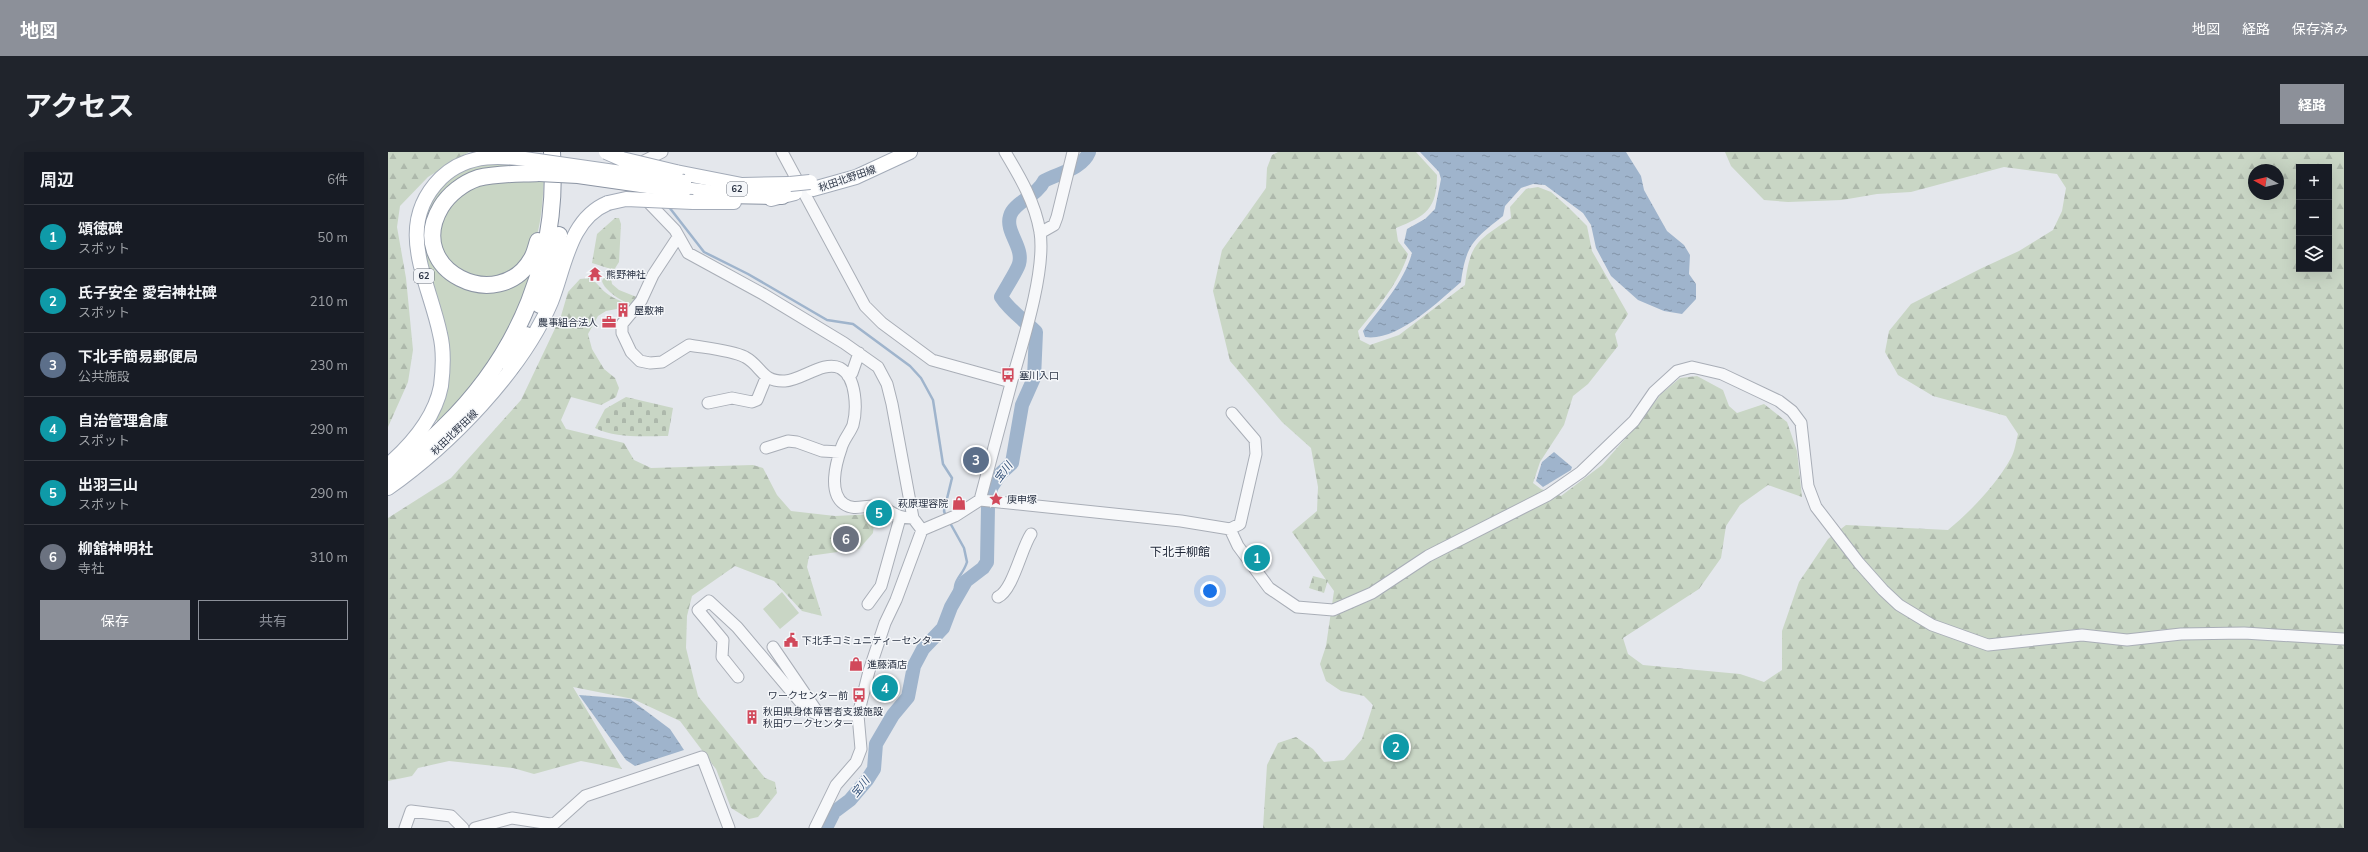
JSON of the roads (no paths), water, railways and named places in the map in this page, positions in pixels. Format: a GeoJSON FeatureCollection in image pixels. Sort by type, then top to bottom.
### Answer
{"type":"FeatureCollection","features":[{"type":"Feature","properties":{"kind":"highway"},"geometry":{"type":"LineString","coordinates":[[388,473],[433,438],[460,412],[485,381],[509,346],[533,293],[546,246],[551,217],[554,180],[552,152]]}},
{"type":"Feature","properties":{"kind":"highway"},"geometry":{"type":"LineString","coordinates":[[511,367],[541,302],[557,250],[564,197],[564,152]]}},
{"type":"Feature","properties":{"kind":"highway"},"geometry":{"type":"LineString","coordinates":[[554,180],[542,231],[532,259],[526,266],[504,282],[489,286],[468,283],[454,276],[436,254],[433,240],[434,218],[446,198],[461,186],[478,178],[503,175],[538,167],[578,175],[684,186],[725,195],[789,191]]}},
{"type":"Feature","properties":{"kind":"main road"},"geometry":{"type":"LineString","coordinates":[[606,152],[684,186]]}},
{"type":"Feature","properties":{"kind":"main road","name":"秋田北野田線"},"geometry":{"type":"LineString","coordinates":[[812,186],[854,171],[897,152]]}},
{"type":"Feature","properties":{"kind":"main road","name":"秋田北野田線"},"geometry":{"type":"LineString","coordinates":[[789,191],[856,177],[910,152]]}},
{"type":"Feature","properties":{"kind":"main road","name":"62"},"geometry":{"type":"LineString","coordinates":[[388,465],[418,433],[434,409],[440,386],[443,356],[441,336],[419,260],[415,235],[419,213],[425,198],[445,174],[461,163],[482,156],[510,156],[538,167]]}},
{"type":"Feature","properties":{"kind":"main road","name":"秋田北野田線"},"geometry":{"type":"LineString","coordinates":[[388,488],[441,447],[460,428],[511,367],[536,332],[551,302],[571,242],[582,222],[590,212],[608,203],[684,186]]}},
{"type":"Feature","properties":{"kind":"street"},"geometry":{"type":"LineString","coordinates":[[662,152],[630,169],[650,204],[668,222],[688,253],[763,294],[859,353],[878,367],[886,384],[913,518],[922,530]]}},
{"type":"Feature","properties":{"kind":"street"},"geometry":{"type":"LineString","coordinates":[[782,152],[864,306],[882,323],[932,360],[1011,382]]}},
{"type":"Feature","properties":{"kind":"street"},"geometry":{"type":"LineString","coordinates":[[985,501],[1011,382],[1026,330],[1041,257],[1040,233],[1034,207],[1024,182],[1005,152]]}},
{"type":"Feature","properties":{"kind":"street"},"geometry":{"type":"LineString","coordinates":[[1040,233],[1054,224],[1073,152]]}},
{"type":"Feature","properties":{"kind":"street"},"geometry":{"type":"LineString","coordinates":[[678,237],[653,275],[641,301],[622,324],[622,333],[630,352],[640,360],[650,363],[662,362],[689,344],[746,358],[766,378],[785,381],[828,367],[840,368],[848,376],[855,408],[853,425],[840,452],[835,487],[837,495],[843,503],[856,508],[877,506],[886,509],[900,518],[913,518]]}},
{"type":"Feature","properties":{"kind":"street"},"geometry":{"type":"LineString","coordinates":[[848,376],[852,373],[859,353]]}},
{"type":"Feature","properties":{"kind":"street"},"geometry":{"type":"LineString","coordinates":[[1230,529],[1238,546],[1269,588],[1297,607],[1333,610],[1372,593],[1428,556],[1548,495],[1581,472],[1634,421],[1654,392],[1671,376],[1677,371],[1692,367],[1722,374],[1779,401],[1792,411],[1801,423],[1808,486],[1816,507],[1859,563],[1883,590],[1899,605],[1932,625],[1988,645],[2082,635],[2127,640],[2181,634],[2244,633],[2344,639]]}},
{"type":"Feature","properties":{"kind":"street"},"geometry":{"type":"LineString","coordinates":[[708,403],[732,398],[752,402],[757,400],[766,378]]}},
{"type":"Feature","properties":{"kind":"street"},"geometry":{"type":"LineString","coordinates":[[815,828],[836,785],[856,762],[862,749],[858,715],[869,670],[885,622],[896,600],[922,530],[985,501],[1180,522],[1230,529],[1240,524],[1256,454],[1255,440],[1232,413]]}},
{"type":"Feature","properties":{"kind":"street"},"geometry":{"type":"LineString","coordinates":[[766,448],[788,441],[797,442],[822,451],[840,452]]}},
{"type":"Feature","properties":{"kind":"street"},"geometry":{"type":"LineString","coordinates":[[868,604],[881,586],[900,518]]}},
{"type":"Feature","properties":{"kind":"street"},"geometry":{"type":"LineString","coordinates":[[998,597],[1002,595],[1015,570],[1030,534]]}},
{"type":"Feature","properties":{"kind":"street"},"geometry":{"type":"LineString","coordinates":[[738,677],[722,657],[723,640],[698,610],[709,601],[737,626],[807,710],[819,716],[858,715]]}},
{"type":"Feature","properties":{"kind":"street"},"geometry":{"type":"LineString","coordinates":[[773,647],[819,716]]}},
{"type":"Feature","properties":{"kind":"street"},"geometry":{"type":"LineString","coordinates":[[475,828],[512,818],[550,824],[555,823],[585,796],[702,757],[730,828]]}},
{"type":"Feature","properties":{"kind":"street"},"geometry":{"type":"LineString","coordinates":[[405,828],[411,811],[417,810],[451,816],[463,828]]}},
{"type":"Feature","properties":{"kind":"water"},"geometry":{"type":"Polygon","coordinates":[[[1420,152],[1626,152],[1641,176],[1644,190],[1667,231],[1684,245],[1690,255],[1689,274],[1696,284],[1696,299],[1682,314],[1664,311],[1638,300],[1611,276],[1596,248],[1591,225],[1583,213],[1545,185],[1533,184],[1521,188],[1505,206],[1503,216],[1473,243],[1466,259],[1461,282],[1429,310],[1403,327],[1377,337],[1365,337],[1363,331],[1398,284],[1408,264],[1412,253],[1404,243],[1407,229],[1425,219],[1435,209],[1441,179],[1439,172],[1420,152]]]}},
{"type":"Feature","properties":{"kind":"water"},"geometry":{"type":"Polygon","coordinates":[[[1554,452],[1572,467],[1571,470],[1543,487],[1536,481],[1542,462],[1554,452]]]}},
{"type":"Feature","properties":{"kind":"water"},"geometry":{"type":"Polygon","coordinates":[[[579,695],[630,699],[670,729],[684,750],[635,766],[626,760],[579,695]]]}},
{"type":"Feature","properties":{"kind":"waterway","name":"宝川"},"geometry":{"type":"LineString","coordinates":[[826,828],[834,812],[850,800],[874,769],[876,744],[893,715],[908,697],[914,666],[923,649],[943,628],[951,607],[966,581],[983,568],[987,562],[988,507],[991,488],[1000,474],[1012,463],[1022,405],[1034,378],[1036,332],[1013,311],[1001,297],[1018,267],[1020,258],[1010,228],[1010,216],[1012,211],[1036,191],[1044,181],[1076,167],[1086,158],[1089,152]]}},
{"type":"Feature","properties":{"kind":"waterway"},"geometry":{"type":"LineString","coordinates":[[669,207],[704,252],[748,274],[827,320],[853,324],[910,366],[921,378],[933,400],[943,464],[952,478],[944,511],[946,517]]}},
{"type":"Feature","properties":{"kind":"waterway"},"geometry":{"type":"LineString","coordinates":[[949,521],[964,548],[967,562],[956,583],[956,599]]}},
{"type":"Feature","properties":{"kind":"place","name":"熊野神社"},"geometry":{"type":"Point","coordinates":[595,274]}},
{"type":"Feature","properties":{"kind":"place","name":"屋敷神"},"geometry":{"type":"Point","coordinates":[623,310]}},
{"type":"Feature","properties":{"kind":"place","name":"農事組合法人"},"geometry":{"type":"Point","coordinates":[609,322]}},
{"type":"Feature","properties":{"kind":"place","name":"塞川入口"},"geometry":{"type":"Point","coordinates":[1008,375]}},
{"type":"Feature","properties":{"kind":"place","name":"下北手簡易郵便局"},"geometry":{"type":"Point","coordinates":[976,460]}},
{"type":"Feature","properties":{"kind":"place","name":"庚申塚"},"geometry":{"type":"Point","coordinates":[996,499]}},
{"type":"Feature","properties":{"kind":"place","name":"萩原理容院"},"geometry":{"type":"Point","coordinates":[959,503]}},
{"type":"Feature","properties":{"kind":"place","name":"出羽三山"},"geometry":{"type":"Point","coordinates":[879,513]}},
{"type":"Feature","properties":{"kind":"place","name":"柳舘神明社"},"geometry":{"type":"Point","coordinates":[846,539]}},
{"type":"Feature","properties":{"kind":"place","name":"頌徳碑"},"geometry":{"type":"Point","coordinates":[1257,558]}},
{"type":"Feature","properties":{"kind":"place","name":"下北手コミュニティーセンター"},"geometry":{"type":"Point","coordinates":[791,640]}},
{"type":"Feature","properties":{"kind":"place","name":"進藤酒店"},"geometry":{"type":"Point","coordinates":[856,664]}},
{"type":"Feature","properties":{"kind":"place","name":"自治管理倉庫"},"geometry":{"type":"Point","coordinates":[885,688]}},
{"type":"Feature","properties":{"kind":"place","name":"ワークセンター前"},"geometry":{"type":"Point","coordinates":[859,695]}},
{"type":"Feature","properties":{"kind":"place","name":"秋田県身体障害者支援施設 秋田ワークセンター"},"geometry":{"type":"Point","coordinates":[752,717]}},
{"type":"Feature","properties":{"kind":"place","name":"氏子安全 愛宕神社碑"},"geometry":{"type":"Point","coordinates":[1396,747]}},
{"type":"Feature","properties":{"kind":"district","name":"下北手柳館"},"geometry":{"type":"Point","coordinates":[1180,552]}}]}
